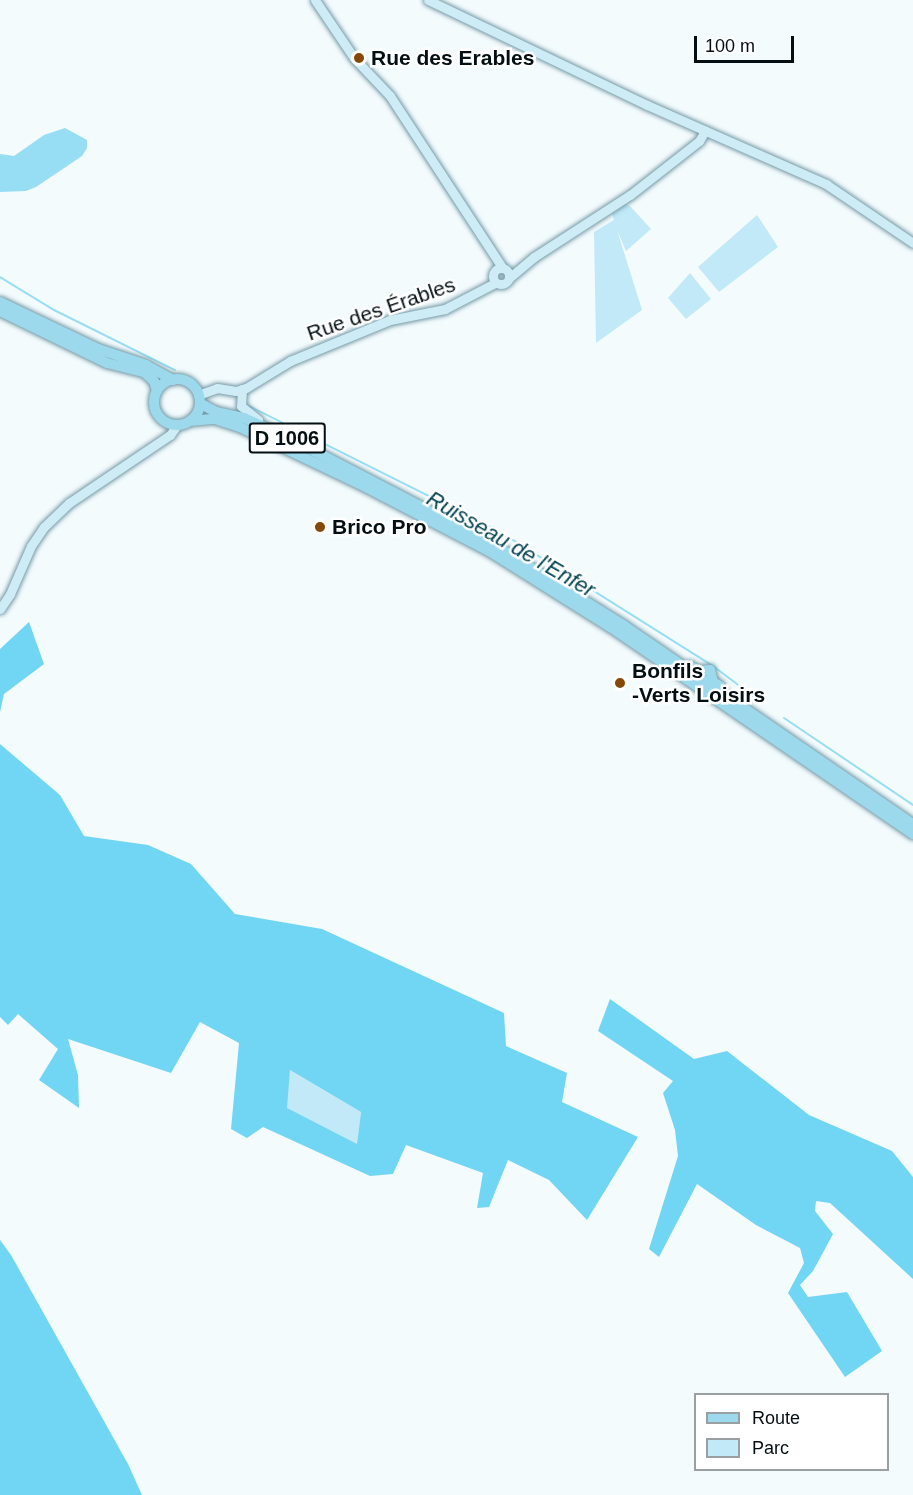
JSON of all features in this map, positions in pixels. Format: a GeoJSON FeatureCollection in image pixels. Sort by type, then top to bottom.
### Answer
{"type":"FeatureCollection","features":[{"type":"Feature","properties":{"kind":"main road"},"geometry":{"type":"LineString","coordinates":[[0,302],[98,349],[146,365],[173,380],[187,382],[200,400],[196,416],[190,421],[177,425],[160,418],[154,407],[157,391],[154,381],[144,372],[107,363],[0,311]]}},
{"type":"Feature","properties":{"kind":"main road"},"geometry":{"type":"LineString","coordinates":[[157,391],[173,380]]}},
{"type":"Feature","properties":{"kind":"main road","name":"D 1006"},"geometry":{"type":"LineString","coordinates":[[200,400],[216,412],[244,418],[291,440],[493,544],[583,599],[913,824]]}},
{"type":"Feature","properties":{"kind":"main road","name":"D 1006"},"geometry":{"type":"LineString","coordinates":[[190,421],[215,418],[240,427],[366,487],[489,551],[618,632],[913,834]]}},
{"type":"Feature","properties":{"kind":"street"},"geometry":{"type":"LineString","coordinates":[[315,0],[348,50],[390,96],[488,247],[500,274]]}},
{"type":"Feature","properties":{"kind":"street"},"geometry":{"type":"LineString","coordinates":[[428,0],[705,131],[826,184],[913,243]]}},
{"type":"Feature","properties":{"kind":"street","name":"Rue des Érables"},"geometry":{"type":"LineString","coordinates":[[200,400],[216,388],[236,391],[242,389],[297,358],[402,316],[445,309],[478,291],[500,274],[534,257],[630,195],[699,141],[705,131]]}},
{"type":"Feature","properties":{"kind":"street"},"geometry":{"type":"LineString","coordinates":[[242,389],[241,406],[250,415],[291,440]]}},
{"type":"Feature","properties":{"kind":"street"},"geometry":{"type":"LineString","coordinates":[[0,609],[10,594],[31,546],[44,527],[69,503],[170,435],[177,425]]}},
{"type":"Feature","properties":{"kind":"green space"},"geometry":{"type":"Polygon","coordinates":[[[625,204],[630,206],[651,229],[626,251],[617,230],[642,310],[596,343],[594,232],[614,220],[612,214],[625,204]]]}},
{"type":"Feature","properties":{"kind":"green space"},"geometry":{"type":"Polygon","coordinates":[[[757,215],[778,247],[719,292],[698,267],[757,215]]]}},
{"type":"Feature","properties":{"kind":"green space"},"geometry":{"type":"Polygon","coordinates":[[[690,273],[711,299],[686,319],[668,298],[690,273]]]}},
{"type":"Feature","properties":{"kind":"green space"},"geometry":{"type":"Polygon","coordinates":[[[290,1070],[361,1112],[357,1145],[286,1108],[290,1070]]]}},
{"type":"Feature","properties":{"kind":"shaded area"},"geometry":{"type":"Polygon","coordinates":[[[65,128],[87,140],[87,148],[82,156],[36,187],[26,191],[0,192],[0,154],[14,156],[44,135],[65,128]]]}},
{"type":"Feature","properties":{"kind":"shaded area"},"geometry":{"type":"Polygon","coordinates":[[[29,622],[44,664],[4,694],[0,712],[0,649],[29,622]]]}},
{"type":"Feature","properties":{"kind":"shaded area"},"geometry":{"type":"Polygon","coordinates":[[[0,744],[60,795],[84,836],[148,845],[191,864],[235,914],[322,929],[504,1013],[506,1046],[567,1073],[562,1102],[638,1137],[587,1220],[549,1180],[508,1160],[489,1207],[477,1208],[483,1173],[406,1145],[393,1174],[370,1176],[263,1127],[247,1138],[231,1129],[239,1043],[200,1022],[171,1073],[68,1039],[78,1075],[79,1108],[39,1080],[58,1049],[18,1014],[8,1025],[0,1017],[0,744]],[[290,1070],[287,1108],[357,1144],[361,1112],[290,1070]]]}},
{"type":"Feature","properties":{"kind":"shaded area"},"geometry":{"type":"Polygon","coordinates":[[[610,999],[694,1059],[727,1051],[809,1115],[892,1151],[913,1177],[913,1279],[830,1203],[816,1201],[815,1211],[833,1234],[813,1271],[800,1285],[808,1297],[847,1292],[882,1351],[845,1377],[788,1293],[804,1263],[800,1248],[756,1225],[697,1184],[659,1257],[649,1249],[678,1156],[675,1130],[663,1093],[673,1081],[598,1031],[610,999]]]}},
{"type":"Feature","properties":{"kind":"shaded area"},"geometry":{"type":"Polygon","coordinates":[[[0,1240],[11,1255],[128,1464],[142,1495],[0,1495],[0,1240]]]}},
{"type":"Feature","properties":{"kind":"waterway","name":"Ruisseau de l'Enfer"},"geometry":{"type":"LineString","coordinates":[[0,277],[54,310],[175,370]]}},
{"type":"Feature","properties":{"kind":"waterway","name":"Ruisseau de l'Enfer"},"geometry":{"type":"LineString","coordinates":[[249,406],[497,530],[713,666],[761,702]]}},
{"type":"Feature","properties":{"kind":"waterway","name":"Ruisseau de l'Enfer"},"geometry":{"type":"LineString","coordinates":[[784,718],[913,805]]}},
{"type":"Feature","properties":{"kind":"place","name":"Rue des Erables"},"geometry":{"type":"Point","coordinates":[359,58]}},
{"type":"Feature","properties":{"kind":"place","name":"Brico Pro"},"geometry":{"type":"Point","coordinates":[320,527]}},
{"type":"Feature","properties":{"kind":"place","name":"Bonfils -Verts Loisirs"},"geometry":{"type":"Point","coordinates":[620,683]}}]}
